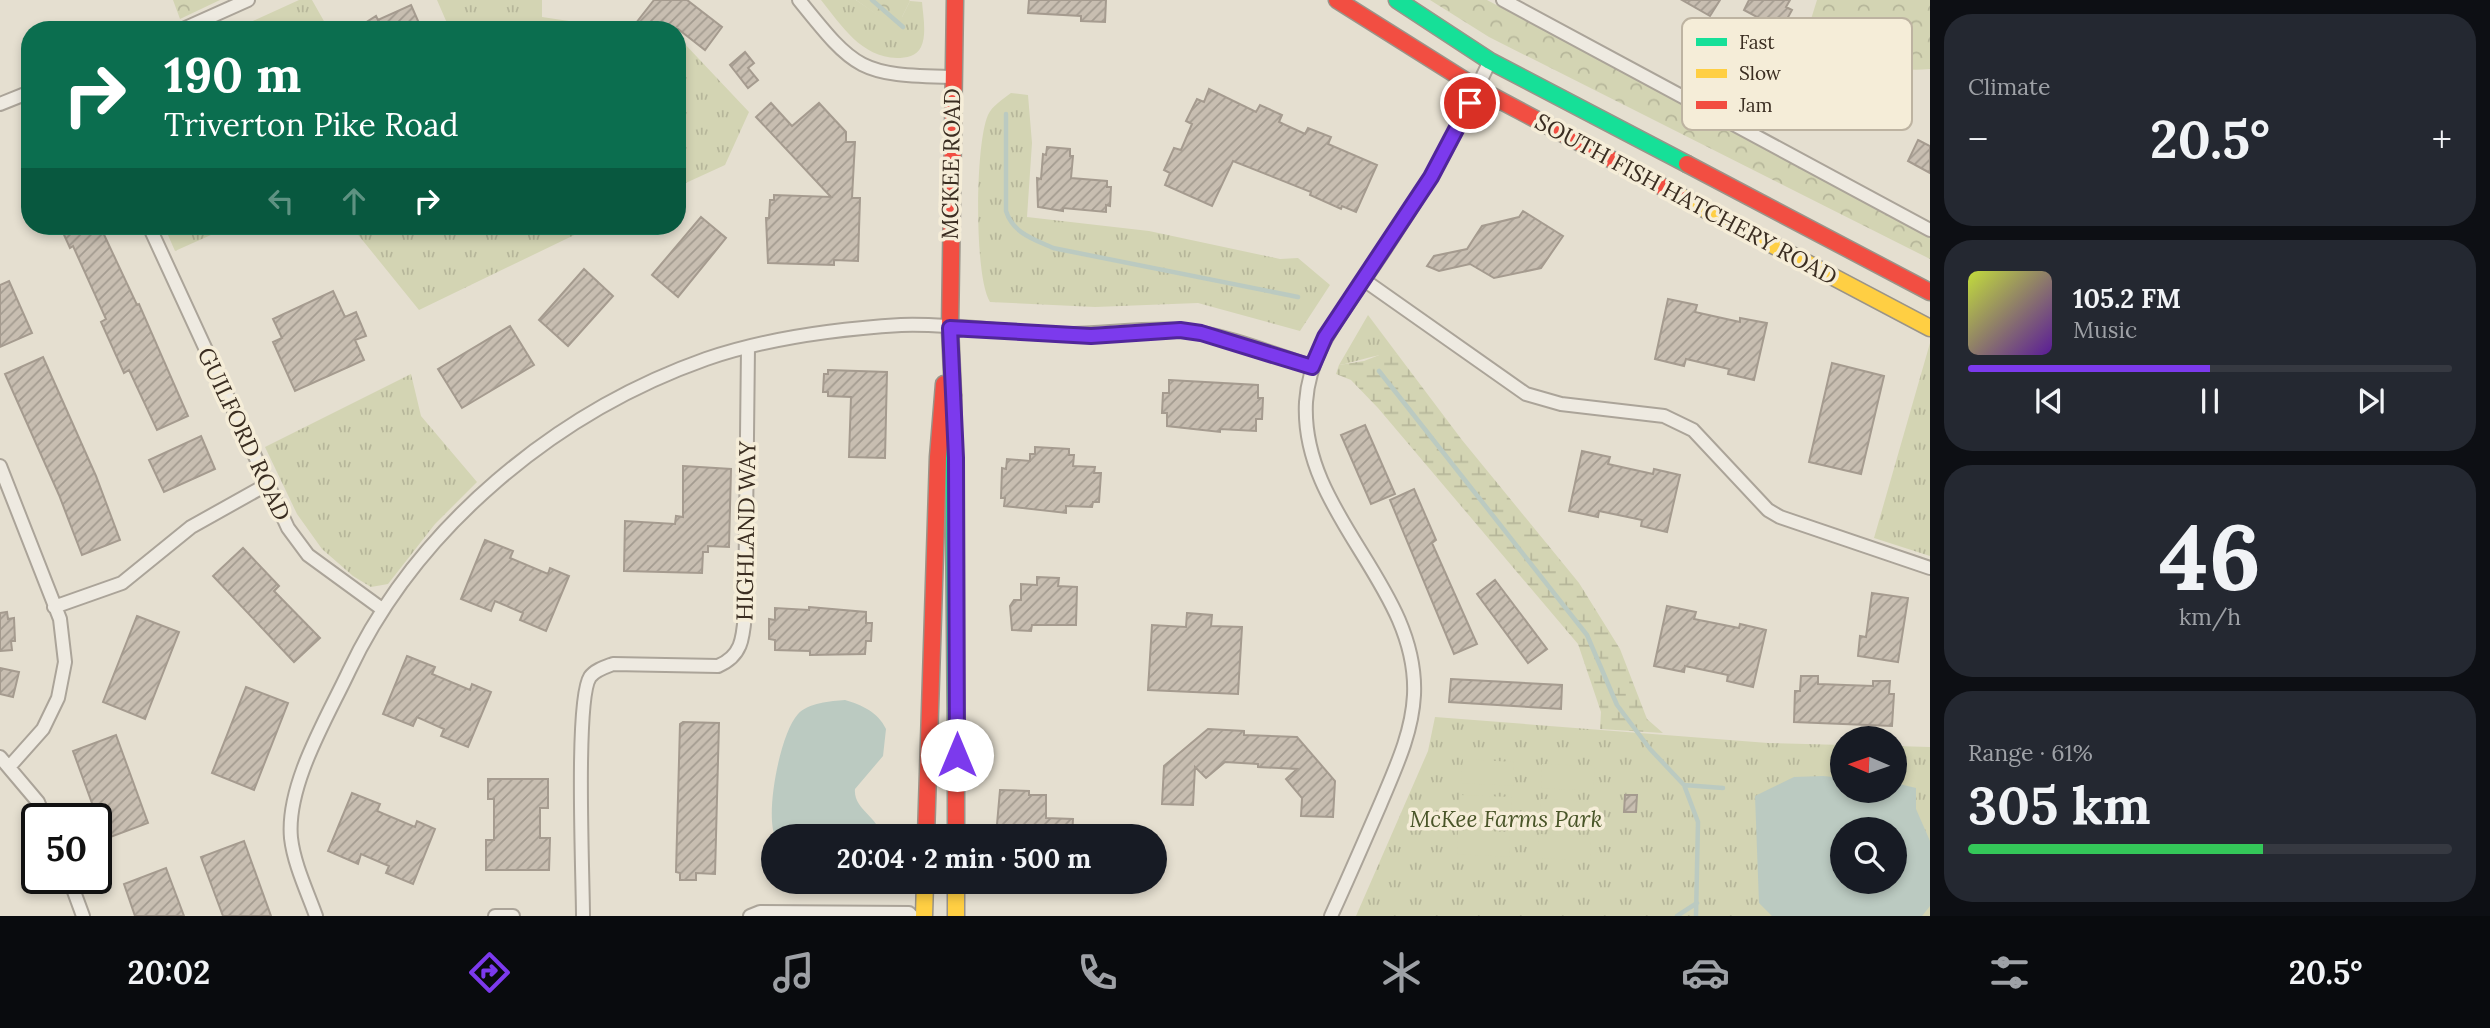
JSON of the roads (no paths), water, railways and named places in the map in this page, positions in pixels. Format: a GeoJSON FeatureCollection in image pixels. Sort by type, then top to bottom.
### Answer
{"type":"FeatureCollection","features":[{"type":"Feature","properties":{"kind":"main road","name":"MCKEE ROAD"},"geometry":{"type":"LineString","coordinates":[[955,0],[950,328],[956,458],[956,824]]}},
{"type":"Feature","properties":{"kind":"main road","name":"SOUTH FISH HATCHERY ROAD"},"geometry":{"type":"LineString","coordinates":[[1337,0],[1477,88],[1930,328]]}},
{"type":"Feature","properties":{"kind":"main road","name":"SOUTH FISH HATCHERY ROAD"},"geometry":{"type":"LineString","coordinates":[[1397,0],[1490,61],[1930,292]]}},
{"type":"Feature","properties":{"kind":"main road","name":"MCKEE ROAD"},"geometry":{"type":"LineString","coordinates":[[926,824],[938,457],[950,328]]}},
{"type":"Feature","properties":{"kind":"main road"},"geometry":{"type":"LineString","coordinates":[[924,916],[925,894]]}},
{"type":"Feature","properties":{"kind":"main road"},"geometry":{"type":"LineString","coordinates":[[956,894],[956,916]]}},
{"type":"Feature","properties":{"kind":"street"},"geometry":{"type":"LineString","coordinates":[[201,21],[248,0]]}},
{"type":"Feature","properties":{"kind":"street"},"geometry":{"type":"LineString","coordinates":[[799,0],[830,38],[860,66],[903,76],[952,77]]}},
{"type":"Feature","properties":{"kind":"street"},"geometry":{"type":"LineString","coordinates":[[1503,0],[1682,96]]}},
{"type":"Feature","properties":{"kind":"street"},"geometry":{"type":"LineString","coordinates":[[1331,916],[1403,750],[1412,720],[1414,692],[1412,666],[1403,629],[1323,489],[1313,461],[1307,432],[1306,401],[1312,367],[1325,337],[1431,177],[1490,61]]}},
{"type":"Feature","properties":{"kind":"street"},"geometry":{"type":"LineString","coordinates":[[0,104],[21,96]]}},
{"type":"Feature","properties":{"kind":"street"},"geometry":{"type":"LineString","coordinates":[[1744,130],[1930,230]]}},
{"type":"Feature","properties":{"kind":"street","name":"GUILFORD ROAD"},"geometry":{"type":"LineString","coordinates":[[153,235],[288,528],[308,555],[382,609]]}},
{"type":"Feature","properties":{"kind":"street"},"geometry":{"type":"LineString","coordinates":[[1364,280],[1526,394],[1561,404],[1664,416],[1693,430],[1768,510],[1780,517],[1930,568]]}},
{"type":"Feature","properties":{"kind":"street"},"geometry":{"type":"LineString","coordinates":[[316,916],[291,838],[292,809],[312,750],[382,609],[441,536],[477,500],[567,428],[648,383],[707,359],[748,347],[807,335],[888,327],[1091,336],[1180,330],[1201,333],[1312,367]]}},
{"type":"Feature","properties":{"kind":"street","name":"HIGHLAND WAY"},"geometry":{"type":"LineString","coordinates":[[583,916],[582,722],[589,678],[599,669],[613,664],[718,666],[735,656],[740,647],[745,614],[748,347]]}},
{"type":"Feature","properties":{"kind":"street"},"geometry":{"type":"LineString","coordinates":[[0,466],[64,637],[65,662],[58,698],[43,729],[5,761],[38,803]]}},
{"type":"Feature","properties":{"kind":"street"},"geometry":{"type":"LineString","coordinates":[[54,607],[122,583],[191,527],[266,485]]}},
{"type":"Feature","properties":{"kind":"street"},"geometry":{"type":"LineString","coordinates":[[75,894],[83,916]]}},
{"type":"Feature","properties":{"kind":"street"},"geometry":{"type":"LineString","coordinates":[[750,916],[760,912],[909,913],[912,916]]}},
{"type":"Feature","properties":{"kind":"street"},"geometry":{"type":"LineString","coordinates":[[495,916],[513,916]]}},
{"type":"Feature","properties":{"kind":"waterway"},"geometry":{"type":"LineString","coordinates":[[872,0],[903,27]]}},
{"type":"Feature","properties":{"kind":"waterway"},"geometry":{"type":"LineString","coordinates":[[1006,114],[1006,211],[1013,225],[1025,234],[1053,248],[1298,297]]}},
{"type":"Feature","properties":{"kind":"waterway"},"geometry":{"type":"LineString","coordinates":[[1379,371],[1587,635],[1617,705],[1650,749],[1684,785],[1698,822],[1696,916]]}},
{"type":"Feature","properties":{"kind":"waterway"},"geometry":{"type":"LineString","coordinates":[[1684,785],[1723,788]]}},
{"type":"Feature","properties":{"kind":"waterway"},"geometry":{"type":"LineString","coordinates":[[1677,916],[1697,903]]}},
{"type":"Feature","properties":{"kind":"park label","name":"McKee Farms Park"},"geometry":{"type":"Point","coordinates":[1506,819]}}]}
